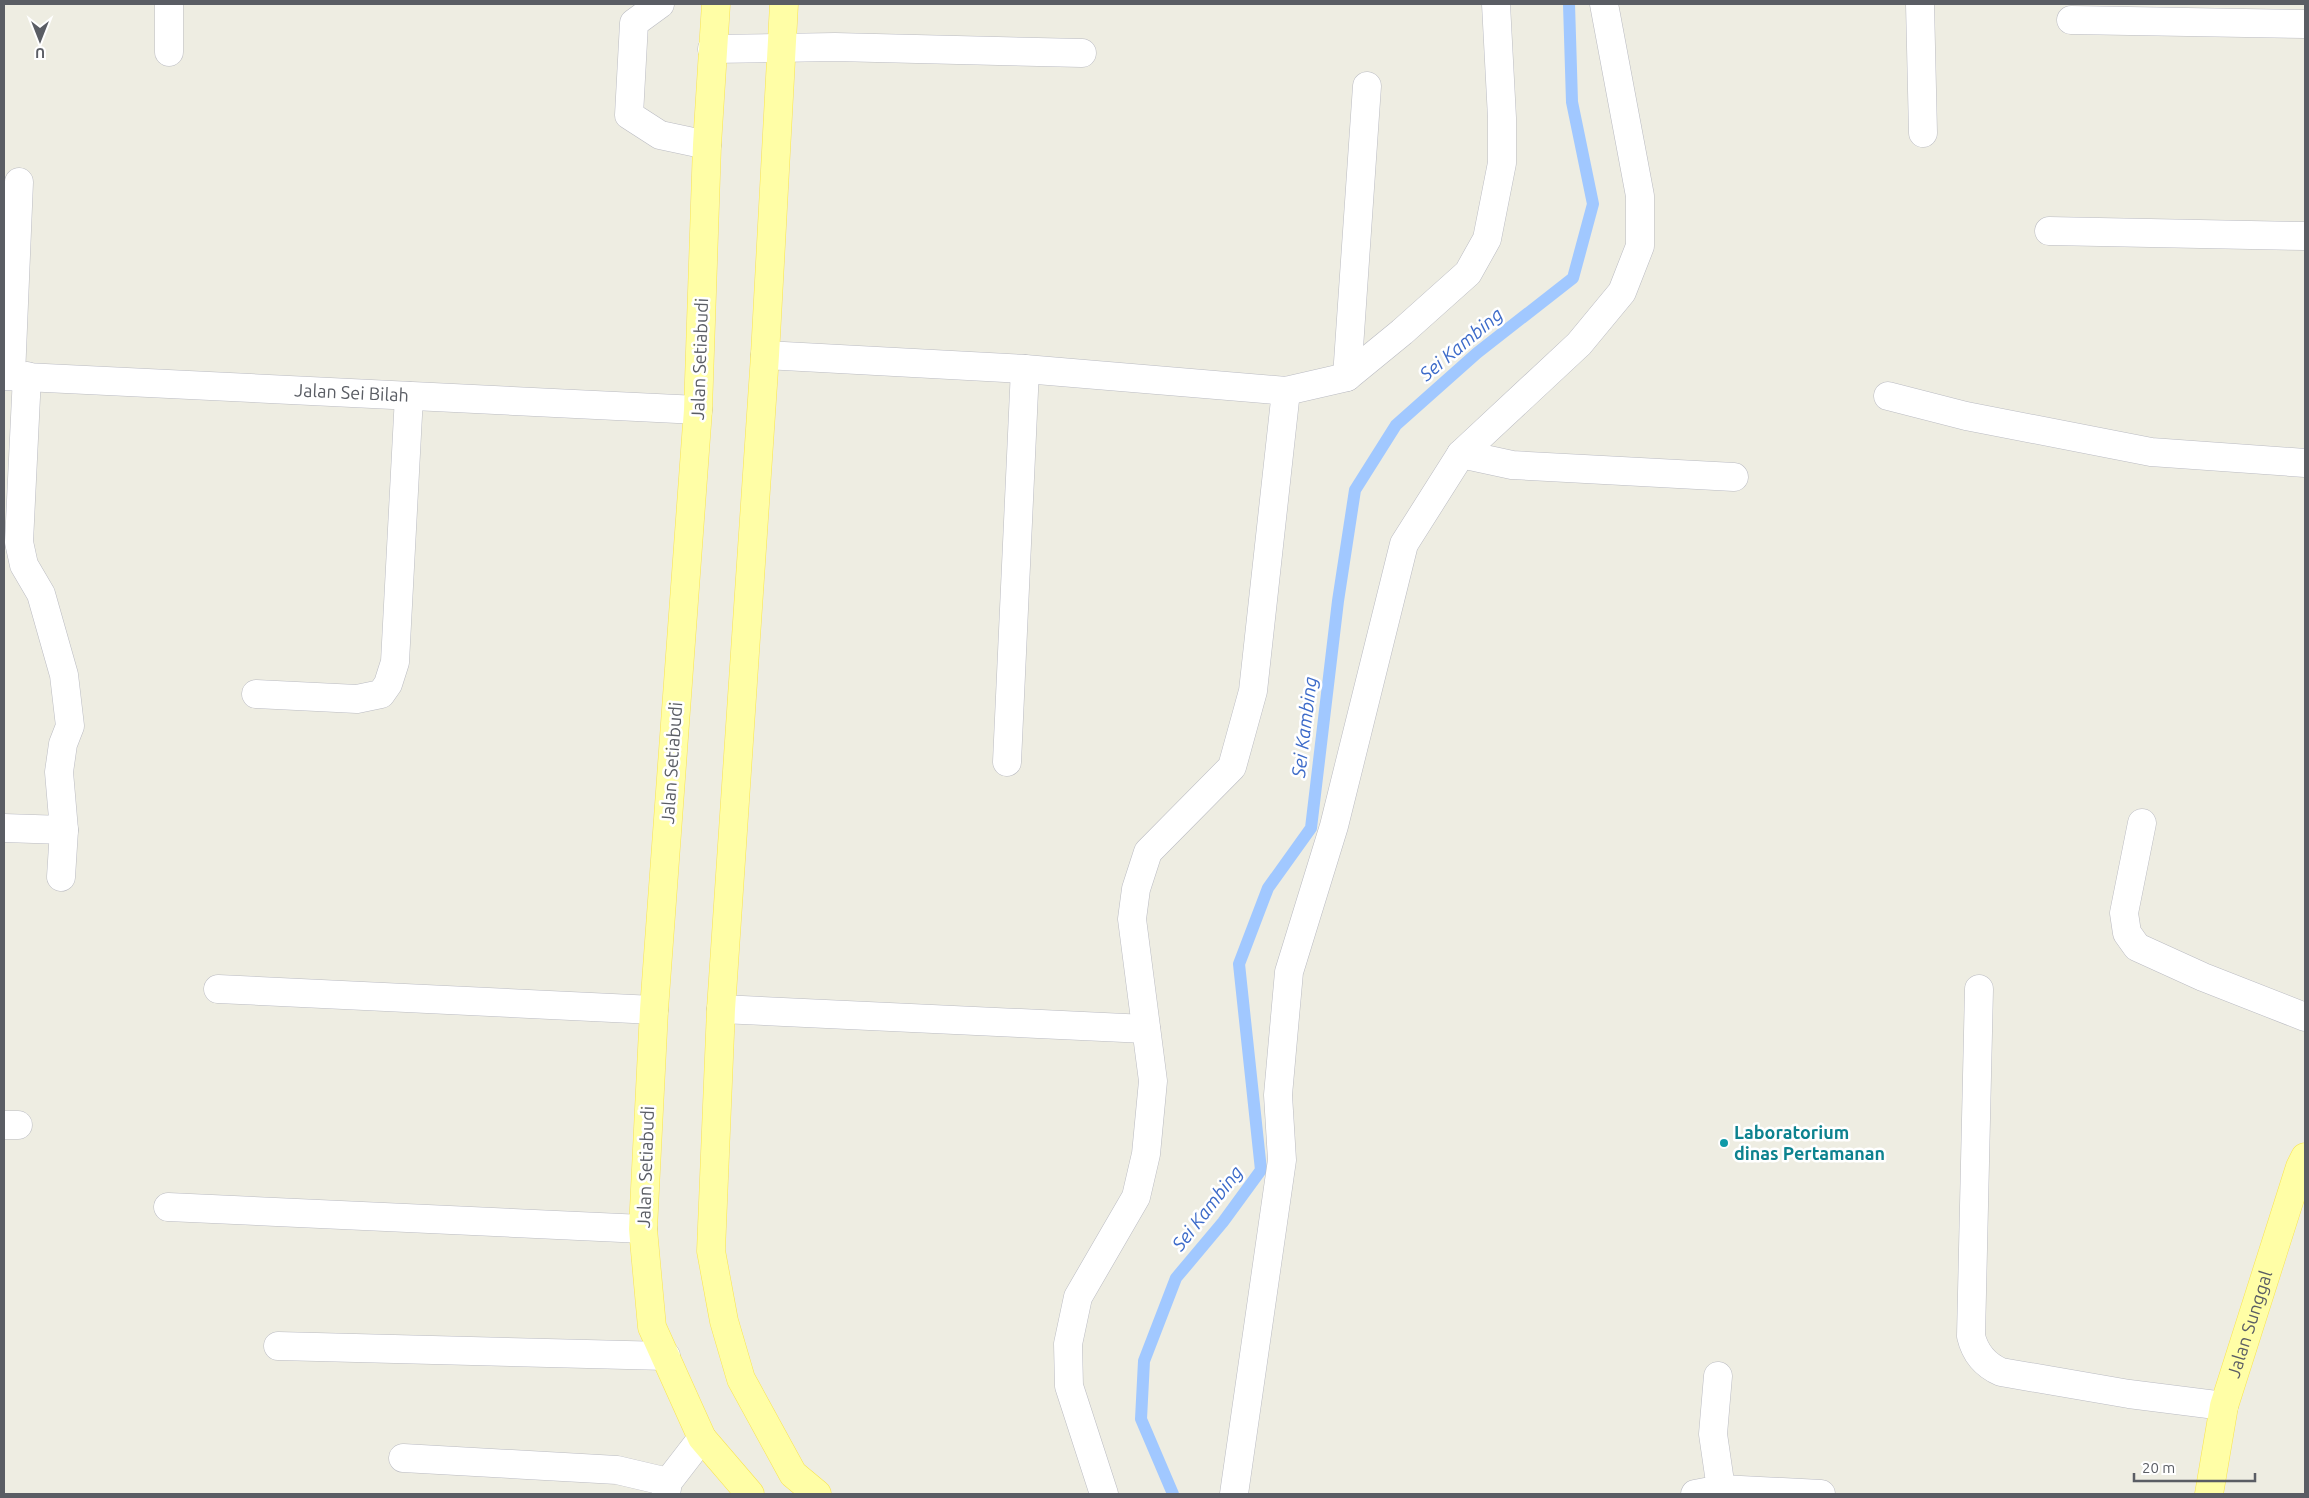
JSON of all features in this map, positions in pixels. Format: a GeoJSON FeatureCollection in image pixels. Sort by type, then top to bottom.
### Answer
{"type":"FeatureCollection","features":[{"type":"Feature","properties":{"kind":"main road","name":"Jalan Setiabudi"},"geometry":{"type":"LineString","coordinates":[[716,4],[706,145],[698,410],[654,1010],[643,1229],[652,1327],[702,1438],[750,1494]]}},
{"type":"Feature","properties":{"kind":"main road"},"geometry":{"type":"LineString","coordinates":[[784,4],[766,355],[721,1009],[711,1251],[724,1321],[741,1379],[793,1474],[817,1494]]}},
{"type":"Feature","properties":{"kind":"main road","name":"Jalan Sunggal"},"geometry":{"type":"LineString","coordinates":[[2209,1494],[2224,1406],[2304,1164]]}},
{"type":"Feature","properties":{"kind":"street"},"geometry":{"type":"LineString","coordinates":[[169,4],[169,52]]}},
{"type":"Feature","properties":{"kind":"street"},"geometry":{"type":"LineString","coordinates":[[660,4],[634,23],[629,115],[660,135],[706,145]]}},
{"type":"Feature","properties":{"kind":"street"},"geometry":{"type":"LineString","coordinates":[[766,355],[1025,369],[1286,391],[1347,377],[1402,332],[1468,273],[1487,239],[1502,163],[1502,118],[1496,4]]}},
{"type":"Feature","properties":{"kind":"street"},"geometry":{"type":"LineString","coordinates":[[1234,1494],[1282,1160],[1278,1095],[1289,972],[1334,826],[1404,544],[1461,454],[1579,344],[1622,292],[1640,246],[1640,196],[1604,4]]}},
{"type":"Feature","properties":{"kind":"street"},"geometry":{"type":"LineString","coordinates":[[1920,4],[1923,133]]}},
{"type":"Feature","properties":{"kind":"street"},"geometry":{"type":"LineString","coordinates":[[2071,20],[2305,24]]}},
{"type":"Feature","properties":{"kind":"street"},"geometry":{"type":"LineString","coordinates":[[712,49],[782,46],[1082,53]]}},
{"type":"Feature","properties":{"kind":"street"},"geometry":{"type":"LineString","coordinates":[[1347,377],[1368,86]]}},
{"type":"Feature","properties":{"kind":"street"},"geometry":{"type":"LineString","coordinates":[[19,182],[14,376],[19,542],[24,565],[41,594],[64,674],[70,726],[63,744],[59,772],[64,830],[61,877]]}},
{"type":"Feature","properties":{"kind":"street"},"geometry":{"type":"LineString","coordinates":[[2049,231],[2305,236]]}},
{"type":"Feature","properties":{"kind":"street"},"geometry":{"type":"LineString","coordinates":[[1007,762],[1025,369]]}},
{"type":"Feature","properties":{"kind":"street","name":"Jalan Sei Bilah"},"geometry":{"type":"LineString","coordinates":[[14,376],[698,410]]}},
{"type":"Feature","properties":{"kind":"street"},"geometry":{"type":"LineString","coordinates":[[1104,1494],[1068,1386],[1068,1344],[1078,1297],[1136,1197],[1146,1154],[1153,1081],[1132,919],[1136,889],[1148,852],[1232,767],[1253,691],[1286,391]]}},
{"type":"Feature","properties":{"kind":"street"},"geometry":{"type":"LineString","coordinates":[[256,694],[357,698],[381,694],[388,684],[395,662],[409,396]]}},
{"type":"Feature","properties":{"kind":"street"},"geometry":{"type":"LineString","coordinates":[[1888,396],[1966,416],[2151,452],[2305,463]]}},
{"type":"Feature","properties":{"kind":"street"},"geometry":{"type":"LineString","coordinates":[[1461,454],[1512,465],[1734,477]]}},
{"type":"Feature","properties":{"kind":"street"},"geometry":{"type":"LineString","coordinates":[[2142,823],[2124,913],[2127,933],[2137,947],[2204,977],[2305,1016]]}},
{"type":"Feature","properties":{"kind":"street"},"geometry":{"type":"LineString","coordinates":[[4,828],[64,830]]}},
{"type":"Feature","properties":{"kind":"street"},"geometry":{"type":"LineString","coordinates":[[218,989],[654,1010]]}},
{"type":"Feature","properties":{"kind":"street"},"geometry":{"type":"LineString","coordinates":[[1979,989],[1971,1326],[1974,1347],[1989,1367],[2001,1372],[2129,1394],[2224,1406]]}},
{"type":"Feature","properties":{"kind":"street"},"geometry":{"type":"LineString","coordinates":[[721,1009],[1146,1029]]}},
{"type":"Feature","properties":{"kind":"street"},"geometry":{"type":"LineString","coordinates":[[168,1207],[643,1229]]}},
{"type":"Feature","properties":{"kind":"street"},"geometry":{"type":"LineString","coordinates":[[278,1346],[383,1347],[666,1356]]}},
{"type":"Feature","properties":{"kind":"street"},"geometry":{"type":"LineString","coordinates":[[1718,1376],[1713,1434],[1721,1489]]}},
{"type":"Feature","properties":{"kind":"street"},"geometry":{"type":"LineString","coordinates":[[404,1458],[617,1470],[667,1488],[702,1438]]}},
{"type":"Feature","properties":{"kind":"street"},"geometry":{"type":"LineString","coordinates":[[1694,1494],[1721,1489],[1822,1494]]}},
{"type":"Feature","properties":{"kind":"waterway","name":"Sei Kambing"},"geometry":{"type":"LineString","coordinates":[[1173,1494],[1141,1419],[1144,1361],[1176,1278],[1223,1222],[1261,1170],[1239,964],[1268,888],[1311,828],[1338,601],[1355,490],[1396,425],[1477,353],[1573,278],[1593,204],[1572,102],[1569,4]]}},
{"type":"Feature","properties":{"kind":"place","name":"Laboratorium dinas Pertamanan"},"geometry":{"type":"Point","coordinates":[1724,1143]}}]}
